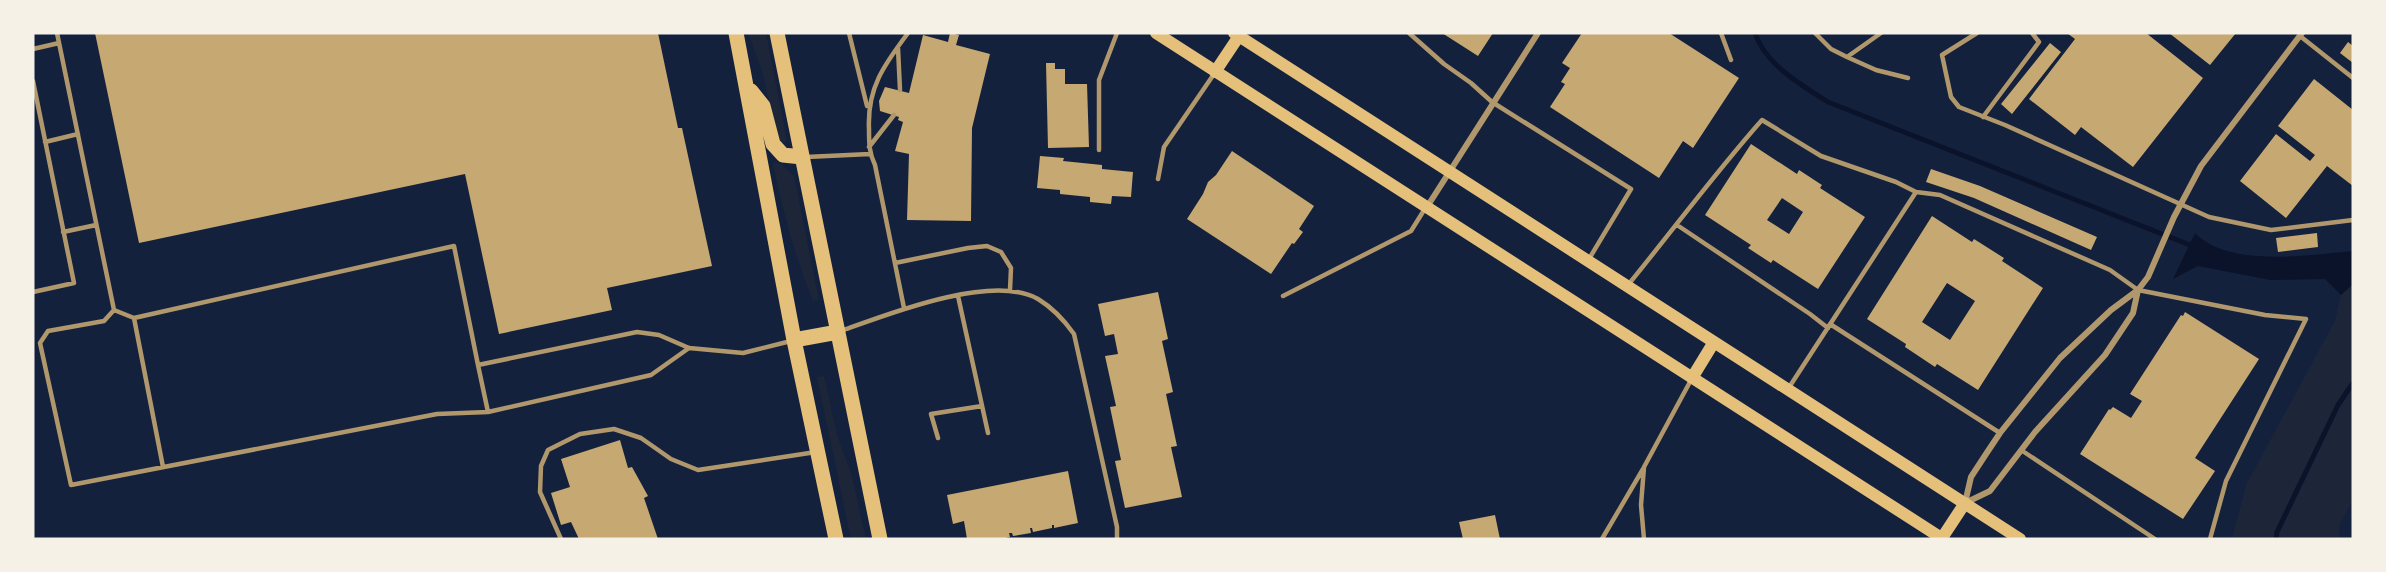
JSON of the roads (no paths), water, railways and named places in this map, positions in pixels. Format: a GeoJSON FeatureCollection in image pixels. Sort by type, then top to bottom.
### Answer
{"type":"FeatureCollection","features":[{"type":"Feature","properties":{"kind":"main road"},"geometry":{"type":"LineString","coordinates":[[736,33],[794,340],[836,539]]}},
{"type":"Feature","properties":{"kind":"main road"},"geometry":{"type":"LineString","coordinates":[[777,33],[880,539]]}},
{"type":"Feature","properties":{"kind":"main road"},"geometry":{"type":"LineString","coordinates":[[1156,33],[1942,539],[1965,503]]}},
{"type":"Feature","properties":{"kind":"main road"},"geometry":{"type":"LineString","coordinates":[[1215,72],[1237,35],[2020,539]]}},
{"type":"Feature","properties":{"kind":"main road"},"geometry":{"type":"LineString","coordinates":[[748,88],[763,106],[773,144],[783,155],[802,157]]}},
{"type":"Feature","properties":{"kind":"main road"},"geometry":{"type":"LineString","coordinates":[[794,340],[838,332]]}},
{"type":"Feature","properties":{"kind":"main road"},"geometry":{"type":"LineString","coordinates":[[1692,378],[1714,342]]}},
{"type":"Feature","properties":{"kind":"street"},"geometry":{"type":"LineString","coordinates":[[1426,207],[1538,33]]}},
{"type":"Feature","properties":{"kind":"street"},"geometry":{"type":"LineString","coordinates":[[1965,503],[1971,477],[2000,433],[2060,358],[2111,310],[2138,290],[2148,277],[2174,217],[2201,166],[2301,34]]}},
{"type":"Feature","properties":{"kind":"street"},"geometry":{"type":"LineString","coordinates":[[1965,503],[1990,491],[2035,432],[2105,355],[2133,313],[2138,290]]}},
{"type":"Feature","properties":{"kind":"lane"},"geometry":{"type":"LineString","coordinates":[[57,33],[114,310]]}},
{"type":"Feature","properties":{"kind":"lane"},"geometry":{"type":"LineString","coordinates":[[849,33],[868,108],[870,154],[875,165],[904,308]]}},
{"type":"Feature","properties":{"kind":"lane"},"geometry":{"type":"LineString","coordinates":[[868,108],[874,86],[897,46],[908,33]]}},
{"type":"Feature","properties":{"kind":"lane"},"geometry":{"type":"LineString","coordinates":[[1099,150],[1099,80],[1117,33]]}},
{"type":"Feature","properties":{"kind":"lane"},"geometry":{"type":"LineString","coordinates":[[1409,33],[1492,102],[1631,189],[1588,261]]}},
{"type":"Feature","properties":{"kind":"lane"},"geometry":{"type":"LineString","coordinates":[[1721,33],[1731,60]]}},
{"type":"Feature","properties":{"kind":"lane"},"geometry":{"type":"LineString","coordinates":[[1815,33],[1831,49],[1847,57],[1876,70],[1908,78]]}},
{"type":"Feature","properties":{"kind":"lane"},"geometry":{"type":"LineString","coordinates":[[1977,33],[1942,55],[1952,97],[1959,107],[2209,217],[2271,230],[2353,220]]}},
{"type":"Feature","properties":{"kind":"lane"},"geometry":{"type":"LineString","coordinates":[[1983,117],[2038,42],[2032,33]]}},
{"type":"Feature","properties":{"kind":"lane"},"geometry":{"type":"LineString","coordinates":[[1847,57],[1879,34]]}},
{"type":"Feature","properties":{"kind":"lane"},"geometry":{"type":"LineString","coordinates":[[2301,34],[2353,78]]}},
{"type":"Feature","properties":{"kind":"lane"},"geometry":{"type":"LineString","coordinates":[[33,49],[59,43]]}},
{"type":"Feature","properties":{"kind":"lane"},"geometry":{"type":"LineString","coordinates":[[897,46],[900,90]]}},
{"type":"Feature","properties":{"kind":"lane"},"geometry":{"type":"LineString","coordinates":[[1158,179],[1164,147],[1215,72]]}},
{"type":"Feature","properties":{"kind":"lane"},"geometry":{"type":"LineString","coordinates":[[33,81],[74,283],[33,292]]}},
{"type":"Feature","properties":{"kind":"lane"},"geometry":{"type":"LineString","coordinates":[[869,147],[894,115]]}},
{"type":"Feature","properties":{"kind":"lane"},"geometry":{"type":"LineString","coordinates":[[1627,286],[1728,158],[1762,120],[1821,156],[1896,182],[1916,192],[1940,195],[2110,270],[2138,290],[2265,315],[2306,319],[2226,481],[2210,539]]}},
{"type":"Feature","properties":{"kind":"lane"},"geometry":{"type":"LineString","coordinates":[[45,142],[78,134]]}},
{"type":"Feature","properties":{"kind":"lane"},"geometry":{"type":"LineString","coordinates":[[802,157],[870,154]]}},
{"type":"Feature","properties":{"kind":"lane"},"geometry":{"type":"LineString","coordinates":[[1788,389],[1916,192]]}},
{"type":"Feature","properties":{"kind":"lane"},"geometry":{"type":"LineString","coordinates":[[1283,296],[1411,231],[1426,207]]}},
{"type":"Feature","properties":{"kind":"lane"},"geometry":{"type":"LineString","coordinates":[[63,232],[96,225]]}},
{"type":"Feature","properties":{"kind":"lane"},"geometry":{"type":"LineString","coordinates":[[1677,225],[1810,314],[2000,433]]}},
{"type":"Feature","properties":{"kind":"lane"},"geometry":{"type":"LineString","coordinates":[[114,310],[134,318],[454,246],[488,412]]}},
{"type":"Feature","properties":{"kind":"lane"},"geometry":{"type":"LineString","coordinates":[[894,263],[987,246],[1001,252],[1011,268],[1010,290]]}},
{"type":"Feature","properties":{"kind":"lane"},"geometry":{"type":"LineString","coordinates":[[838,332],[904,308],[984,291],[1010,290],[1036,298],[1058,313],[1074,334],[1117,527],[1117,539]]}},
{"type":"Feature","properties":{"kind":"lane"},"geometry":{"type":"LineString","coordinates":[[958,296],[988,433]]}},
{"type":"Feature","properties":{"kind":"lane"},"geometry":{"type":"LineString","coordinates":[[114,310],[104,321],[48,331],[40,343],[71,485],[437,414],[488,412],[651,375],[689,348]]}},
{"type":"Feature","properties":{"kind":"lane"},"geometry":{"type":"LineString","coordinates":[[134,318],[163,467]]}},
{"type":"Feature","properties":{"kind":"lane"},"geometry":{"type":"LineString","coordinates":[[478,365],[637,332],[659,335],[689,348],[743,353],[794,340]]}},
{"type":"Feature","properties":{"kind":"lane"},"geometry":{"type":"LineString","coordinates":[[1602,539],[1692,378]]}},
{"type":"Feature","properties":{"kind":"lane"},"geometry":{"type":"LineString","coordinates":[[938,438],[932,414],[982,406]]}},
{"type":"Feature","properties":{"kind":"lane"},"geometry":{"type":"LineString","coordinates":[[561,539],[540,492],[541,466],[548,450],[580,434],[614,429],[641,438],[671,459],[698,470],[818,452]]}},
{"type":"Feature","properties":{"kind":"lane"},"geometry":{"type":"LineString","coordinates":[[2021,450],[2155,539]]}},
{"type":"Feature","properties":{"kind":"lane"},"geometry":{"type":"LineString","coordinates":[[1644,467],[1641,505],[1644,539]]}},
{"type":"Feature","properties":{"kind":"waterway"},"geometry":{"type":"LineString","coordinates":[[1755,33],[1775,64],[1828,102],[2195,247]]}},
{"type":"Feature","properties":{"kind":"waterway"},"geometry":{"type":"LineString","coordinates":[[2276,539],[2277,532],[2338,405],[2353,383]]}}]}
